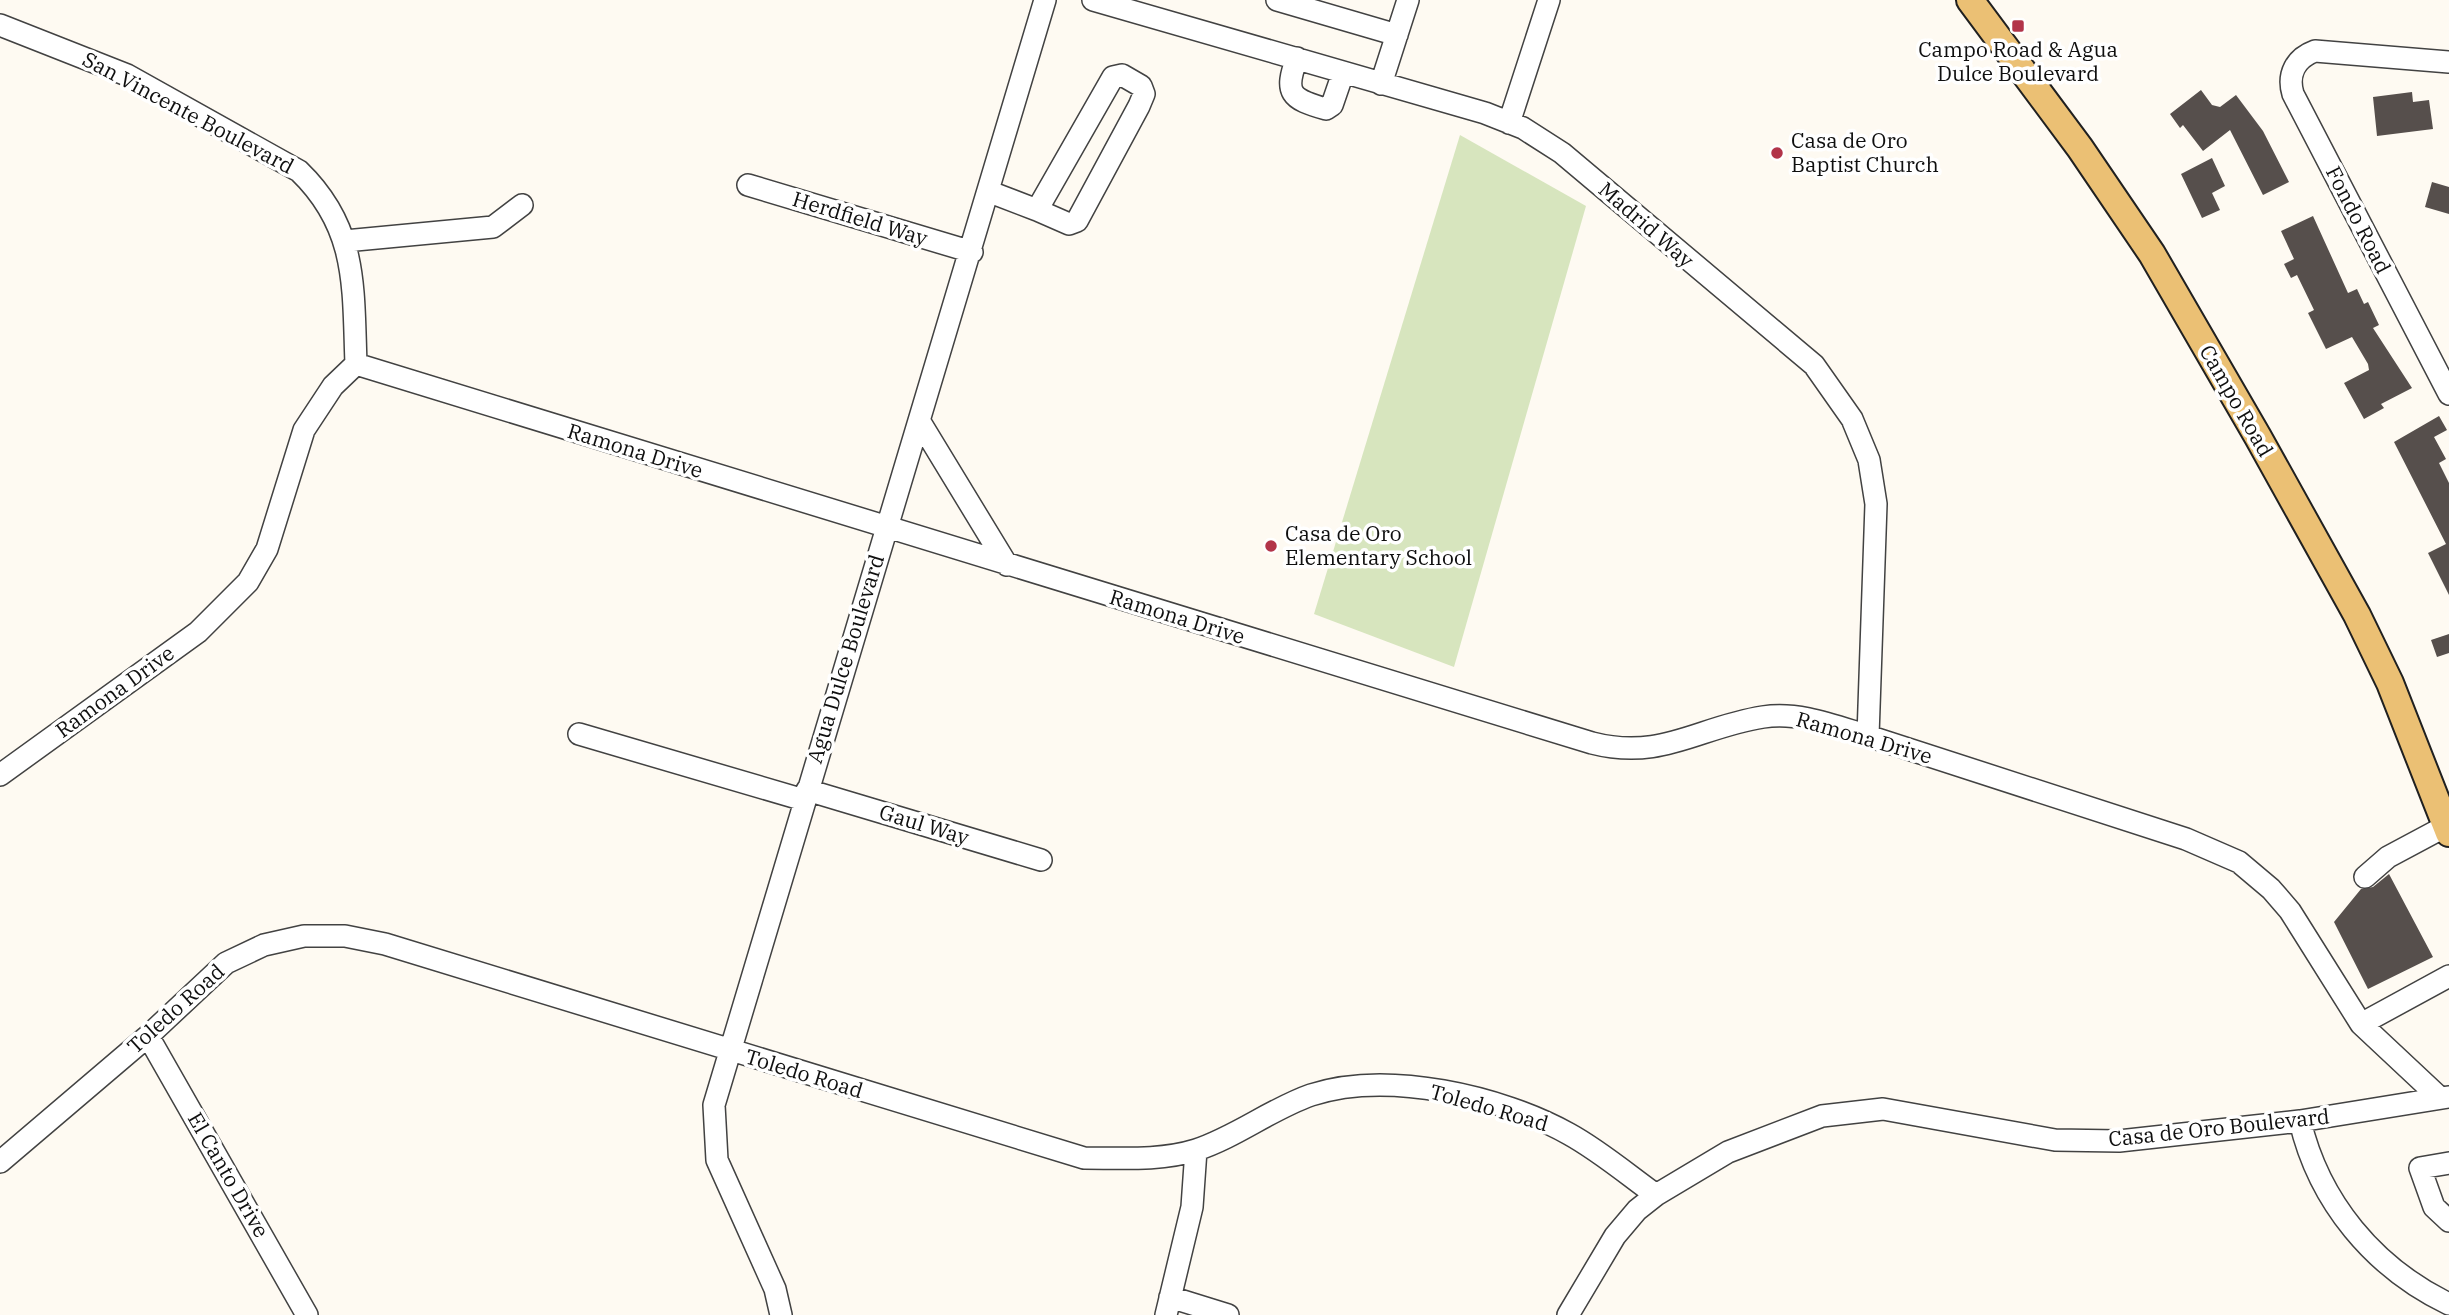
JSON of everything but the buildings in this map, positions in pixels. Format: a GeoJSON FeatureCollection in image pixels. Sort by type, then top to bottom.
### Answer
{"type":"FeatureCollection","features":[{"type":"Feature","properties":{"kind":"main road","name":"Campo Road"},"geometry":{"type":"LineString","coordinates":[[1970,0],[2080,148],[2152,254],[2219,370],[2357,615],[2390,684],[2447,829]]}},
{"type":"Feature","properties":{"kind":"street","name":"Agua Dulce Boulevard"},"geometry":{"type":"LineString","coordinates":[[781,1315],[775,1289],[717,1160],[714,1105],[886,527],[990,192],[1045,0]]}},
{"type":"Feature","properties":{"kind":"street"},"geometry":{"type":"LineString","coordinates":[[1277,0],[1397,35]]}},
{"type":"Feature","properties":{"kind":"street"},"geometry":{"type":"LineString","coordinates":[[1381,84],[1408,0]]}},
{"type":"Feature","properties":{"kind":"street"},"geometry":{"type":"LineString","coordinates":[[1509,123],[1549,0]]}},
{"type":"Feature","properties":{"kind":"street","name":"Madrid Way"},"geometry":{"type":"LineString","coordinates":[[1106,2],[1155,8],[1297,58],[1509,123],[1562,153],[1814,365],[1841,400],[1869,460],[1876,503],[1868,736]]}},
{"type":"Feature","properties":{"kind":"street","name":"San Vincente Boulevard"},"geometry":{"type":"LineString","coordinates":[[0,25],[127,75],[299,171],[322,193],[345,241],[353,272],[356,363]]}},
{"type":"Feature","properties":{"kind":"street","name":"Fondo Road"},"geometry":{"type":"LineString","coordinates":[[2449,62],[2315,51],[2301,58],[2292,71],[2293,94],[2449,394]]}},
{"type":"Feature","properties":{"kind":"street"},"geometry":{"type":"LineString","coordinates":[[1297,58],[1288,82],[1290,91],[1296,97],[1326,109],[1332,105],[1343,72]]}},
{"type":"Feature","properties":{"kind":"street"},"geometry":{"type":"LineString","coordinates":[[990,192],[1069,224],[1077,221],[1139,106],[1144,94],[1141,86],[1122,75],[1113,77],[1037,210]]}},
{"type":"Feature","properties":{"kind":"street","name":"Herdfield Way"},"geometry":{"type":"LineString","coordinates":[[748,186],[972,252]]}},
{"type":"Feature","properties":{"kind":"street"},"geometry":{"type":"LineString","coordinates":[[345,241],[493,227],[522,205]]}},
{"type":"Feature","properties":{"kind":"street","name":"Ramona Drive"},"geometry":{"type":"LineString","coordinates":[[0,775],[198,632],[248,582],[267,549],[304,430],[334,386],[356,363],[1007,565],[1611,748],[1658,747],[1766,716],[1821,722],[2186,839],[2239,862],[2271,889],[2290,911],[2361,1024],[2444,1098]]}},
{"type":"Feature","properties":{"kind":"street"},"geometry":{"type":"LineString","coordinates":[[920,422],[1007,565]]}},
{"type":"Feature","properties":{"kind":"street","name":"Gaul Way"},"geometry":{"type":"LineString","coordinates":[[579,734],[1041,860]]}},
{"type":"Feature","properties":{"kind":"street"},"geometry":{"type":"LineString","coordinates":[[2365,877],[2388,857],[2447,829]]}},
{"type":"Feature","properties":{"kind":"street","name":"Toledo Road"},"geometry":{"type":"LineString","coordinates":[[0,1162],[148,1036],[226,963],[284,939],[325,935],[385,944],[1084,1158],[1161,1157],[1196,1150],[1311,1095],[1357,1087],[1423,1088],[1444,1091],[1549,1124],[1590,1147],[1656,1195]]}},
{"type":"Feature","properties":{"kind":"street"},"geometry":{"type":"LineString","coordinates":[[2361,1024],[2449,976]]}},
{"type":"Feature","properties":{"kind":"street","name":"El Canto Drive"},"geometry":{"type":"LineString","coordinates":[[148,1036],[307,1315]]}},
{"type":"Feature","properties":{"kind":"street","name":"Casa de Oro Boulevard"},"geometry":{"type":"LineString","coordinates":[[1568,1315],[1615,1236],[1637,1210],[1656,1195],[1728,1152],[1803,1121],[1860,1110],[1905,1111],[2055,1140],[2141,1139],[2300,1121],[2444,1098]]}},
{"type":"Feature","properties":{"kind":"street"},"geometry":{"type":"LineString","coordinates":[[2300,1121],[2315,1171],[2345,1219],[2401,1276],[2449,1304]]}},
{"type":"Feature","properties":{"kind":"street"},"geometry":{"type":"LineString","coordinates":[[1196,1150],[1192,1208],[1168,1306],[1227,1315]]}},
{"type":"Feature","properties":{"kind":"street"},"geometry":{"type":"LineString","coordinates":[[2449,1163],[2420,1168],[2434,1207],[2449,1221]]}},
{"type":"Feature","properties":{"kind":"green space"},"geometry":{"type":"Polygon","coordinates":[[[1460,135],[1586,206],[1454,667],[1314,614],[1460,135]]]}},
{"type":"Feature","properties":{"kind":"place","name":"Campo Road & Agua Dulce Boulevard"},"geometry":{"type":"Point","coordinates":[2018,26]}},
{"type":"Feature","properties":{"kind":"place","name":"Casa de Oro Baptist Church"},"geometry":{"type":"Point","coordinates":[1777,153]}},
{"type":"Feature","properties":{"kind":"place","name":"Casa de Oro Elementary School"},"geometry":{"type":"Point","coordinates":[1271,546]}}]}
